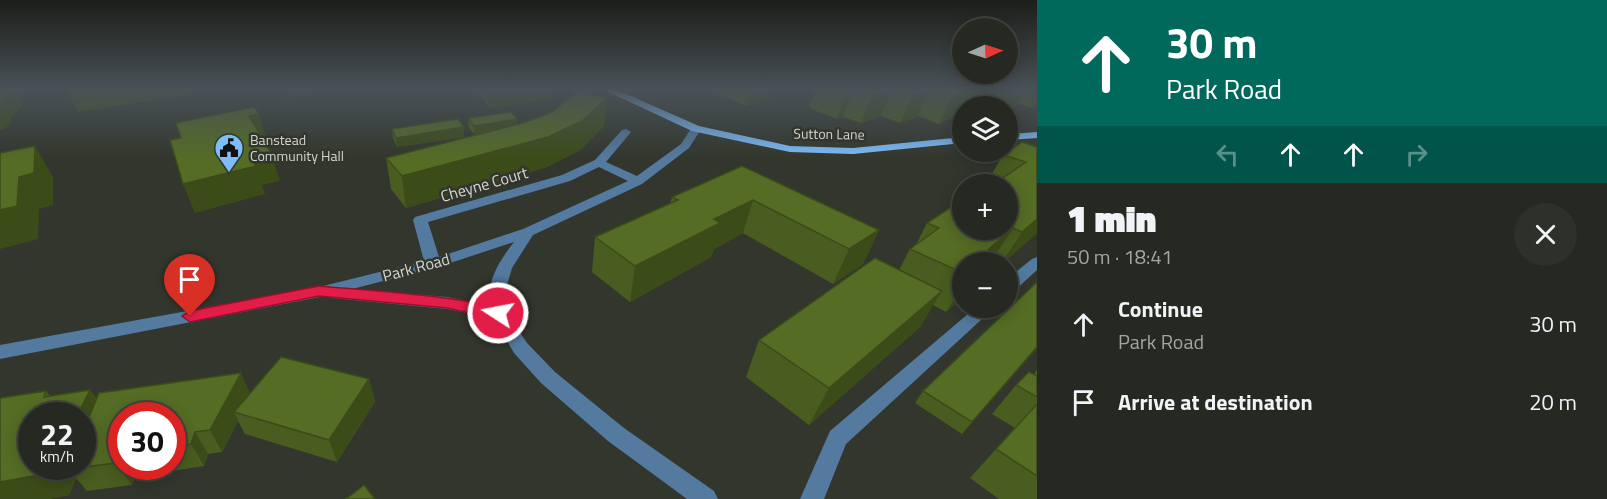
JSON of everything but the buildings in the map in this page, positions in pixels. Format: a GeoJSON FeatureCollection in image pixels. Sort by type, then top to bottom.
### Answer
{"type":"FeatureCollection","features":[{"type":"Feature","properties":{"kind":"main road","name":"Sutton Lane"},"geometry":{"type":"LineString","coordinates":[[658,112],[696,129],[790,149],[853,151],[952,141]]}},
{"type":"Feature","properties":{"kind":"main road"},"geometry":{"type":"LineString","coordinates":[[1018,136],[1037,135]]}},
{"type":"Feature","properties":{"kind":"street","name":"Park Road"},"geometry":{"type":"LineString","coordinates":[[0,352],[319,291],[433,264],[528,232],[638,181],[685,146],[696,129]]}},
{"type":"Feature","properties":{"kind":"street","name":"Cheyne Court"},"geometry":{"type":"LineString","coordinates":[[433,264],[420,220],[566,178],[599,163],[626,132]]}},
{"type":"Feature","properties":{"kind":"street"},"geometry":{"type":"LineString","coordinates":[[599,163],[638,181]]}},
{"type":"Feature","properties":{"kind":"street"},"geometry":{"type":"LineString","coordinates":[[528,232],[506,267],[497,290],[498,313],[526,357],[558,390],[706,499]]}},
{"type":"Feature","properties":{"kind":"street"},"geometry":{"type":"LineString","coordinates":[[1018,278],[1037,262]]}},
{"type":"Feature","properties":{"kind":"street"},"geometry":{"type":"LineString","coordinates":[[319,291],[447,303],[498,313]]}},
{"type":"Feature","properties":{"kind":"street"},"geometry":{"type":"LineString","coordinates":[[812,499],[838,438],[974,318]]}},
{"type":"Feature","properties":{"kind":"place","name":"Banstead Community Hall"},"geometry":{"type":"Point","coordinates":[229,174]}},
{"type":"Feature","properties":{"kind":"route"},"geometry":{"type":"LineString","coordinates":[[190,316],[319,291],[447,303],[498,313]]}}]}
